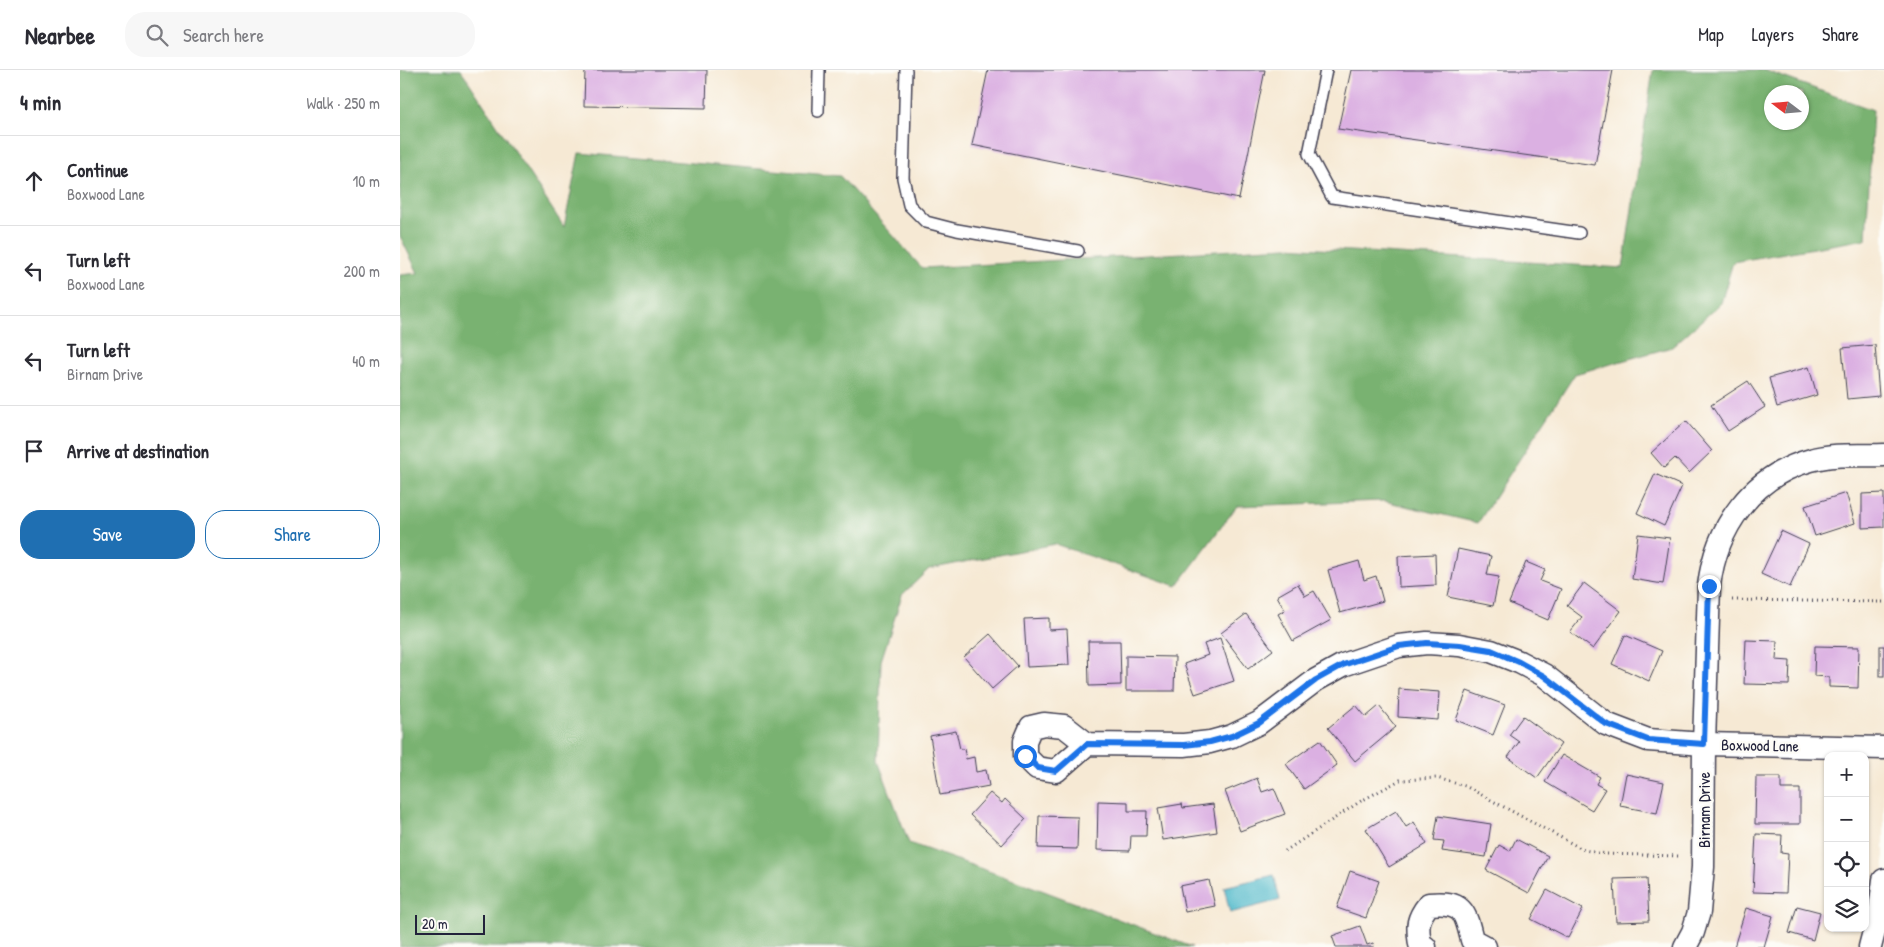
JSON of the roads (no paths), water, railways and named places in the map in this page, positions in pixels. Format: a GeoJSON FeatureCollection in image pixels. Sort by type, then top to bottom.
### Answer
{"type":"FeatureCollection","features":[{"type":"Feature","properties":{"kind":"street","name":"Birnam Drive"},"geometry":{"type":"LineString","coordinates":[[1685,947],[1693,932],[1699,912],[1704,856],[1704,744],[1709,600],[1712,564],[1719,542],[1729,522],[1748,497],[1768,480],[1811,460],[1830,457],[1884,455]]}},
{"type":"Feature","properties":{"kind":"street","name":"Boxwood Lane"},"geometry":{"type":"LineString","coordinates":[[1087,744],[1184,745],[1210,742],[1232,736],[1259,723],[1316,680],[1343,665],[1399,646],[1427,643],[1460,645],[1491,650],[1519,662],[1544,676],[1606,724],[1648,740],[1704,744],[1884,748]]}},
{"type":"Feature","properties":{"kind":"street"},"geometry":{"type":"LineString","coordinates":[[1870,947],[1880,909],[1884,880]]}},
{"type":"Feature","properties":{"kind":"street"},"geometry":{"type":"LineString","coordinates":[[1424,947],[1420,944],[1417,927],[1421,914],[1430,904],[1446,903],[1460,908],[1467,918],[1473,945]]}},
{"type":"Feature","properties":{"kind":"lane"},"geometry":{"type":"LineString","coordinates":[[818,111],[819,70]]}},
{"type":"Feature","properties":{"kind":"lane"},"geometry":{"type":"LineString","coordinates":[[906,70],[903,178],[909,205],[926,222],[957,230],[1078,251]]}},
{"type":"Feature","properties":{"kind":"lane"},"geometry":{"type":"LineString","coordinates":[[1326,70],[1309,154],[1332,197],[1579,234]]}},
{"type":"Feature","properties":{"kind":"water"},"geometry":{"type":"Polygon","coordinates":[[[1274,875],[1280,900],[1230,913],[1224,887],[1274,875]]]}}]}
